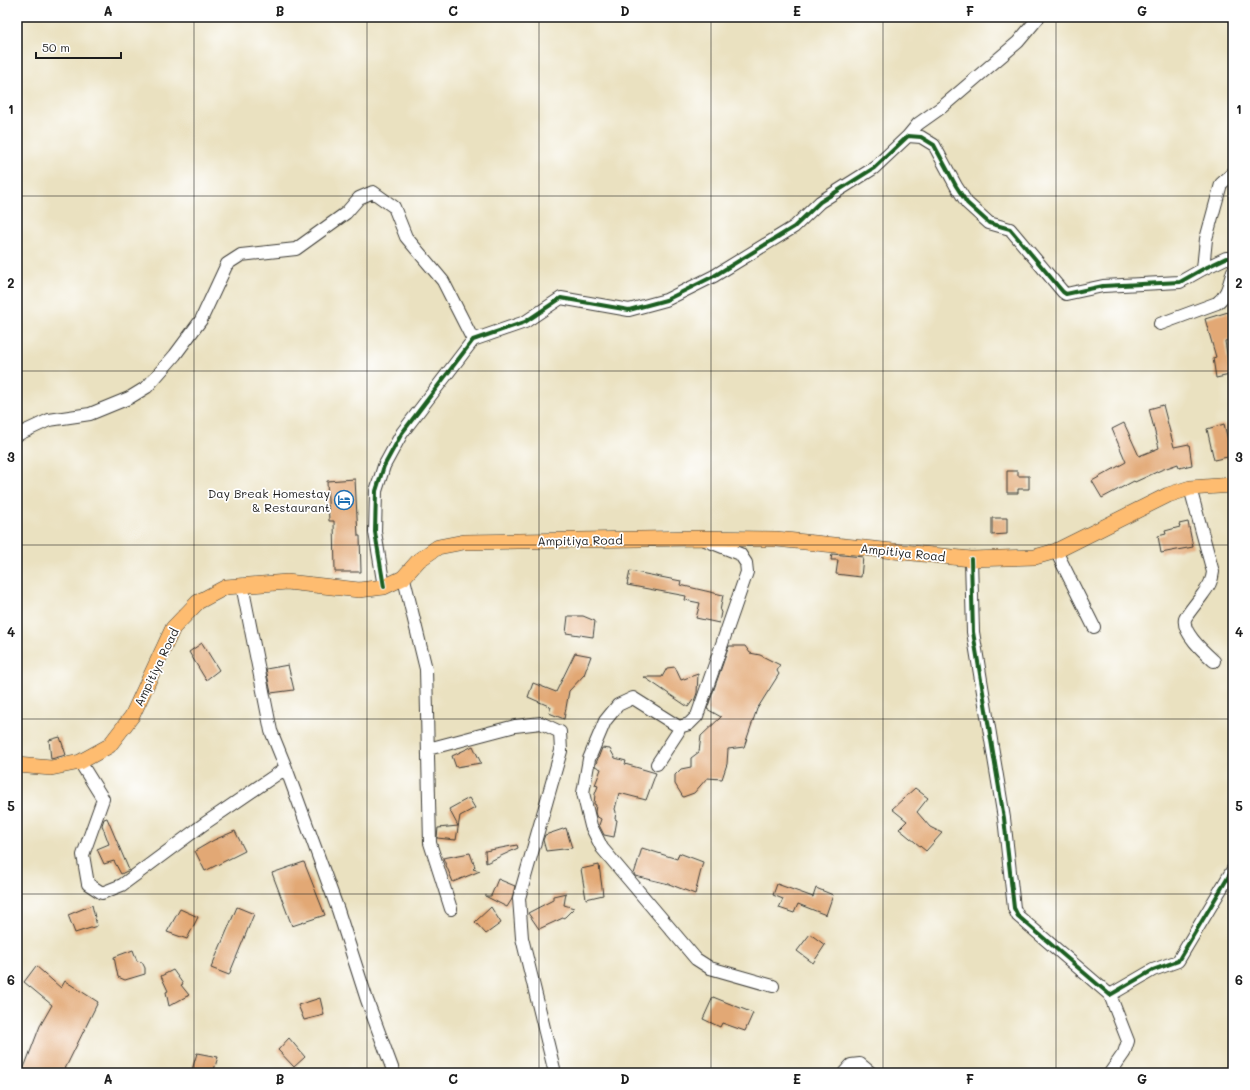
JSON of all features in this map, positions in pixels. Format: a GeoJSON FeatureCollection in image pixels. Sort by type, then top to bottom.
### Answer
{"type":"FeatureCollection","features":[{"type":"Feature","properties":{"kind":"main road","name":"Ampitiya Road"},"geometry":{"type":"LineString","coordinates":[[17,765],[51,768],[80,762],[109,746],[132,716],[173,628],[198,602],[226,587],[287,582],[359,590],[384,587],[403,578],[419,560],[438,547],[464,542],[700,538],[776,539],[971,559],[1035,557],[1056,551],[1168,495],[1190,488],[1232,488]]}},
{"type":"Feature","properties":{"kind":"street"},"geometry":{"type":"LineString","coordinates":[[384,587],[375,532],[376,491],[384,466],[402,433],[473,340],[525,322],[560,298],[629,310],[666,300],[714,276],[794,227],[820,202],[874,168],[908,136],[918,124],[942,108],[1013,46],[1039,17]]}},
{"type":"Feature","properties":{"kind":"street"},"geometry":{"type":"LineString","coordinates":[[908,136],[921,137],[934,145],[967,203],[989,223],[1010,229],[1066,294],[1103,286],[1180,282],[1226,258],[1233,258]]}},
{"type":"Feature","properties":{"kind":"street"},"geometry":{"type":"LineString","coordinates":[[1203,269],[1206,239],[1221,184],[1233,173]]}},
{"type":"Feature","properties":{"kind":"street"},"geometry":{"type":"LineString","coordinates":[[17,435],[50,420],[90,414],[129,398],[147,387],[175,355],[201,320],[227,264],[241,255],[296,249],[346,213],[359,198],[373,192],[394,207],[406,237],[443,281],[473,340]]}},
{"type":"Feature","properties":{"kind":"street"},"geometry":{"type":"LineString","coordinates":[[1160,324],[1218,303],[1224,298],[1233,271]]}},
{"type":"Feature","properties":{"kind":"street"},"geometry":{"type":"LineString","coordinates":[[1190,488],[1212,572],[1212,580],[1185,620],[1187,630],[1202,651],[1214,661]]}},
{"type":"Feature","properties":{"kind":"street"},"geometry":{"type":"LineString","coordinates":[[700,538],[740,554],[746,563],[747,572],[697,716],[689,724],[679,727],[633,698],[618,705],[605,721],[589,760],[583,793],[591,826],[602,848],[696,959],[710,968],[773,986]]}},
{"type":"Feature","properties":{"kind":"street"},"geometry":{"type":"LineString","coordinates":[[1056,551],[1094,627]]}},
{"type":"Feature","properties":{"kind":"street"},"geometry":{"type":"LineString","coordinates":[[971,559],[973,632],[1004,818],[1014,908],[1018,916],[1110,995],[1128,1041],[1124,1053],[1110,1073]]}},
{"type":"Feature","properties":{"kind":"street"},"geometry":{"type":"LineString","coordinates":[[403,578],[426,669],[430,843],[451,909]]}},
{"type":"Feature","properties":{"kind":"street"},"geometry":{"type":"LineString","coordinates":[[242,585],[271,731],[338,910],[367,1000],[394,1073]]}},
{"type":"Feature","properties":{"kind":"street"},"geometry":{"type":"LineString","coordinates":[[428,750],[515,726],[535,723],[541,723],[560,732],[561,751],[519,898],[522,938],[555,1073]]}},
{"type":"Feature","properties":{"kind":"street"},"geometry":{"type":"LineString","coordinates":[[657,764],[678,732],[679,727]]}},
{"type":"Feature","properties":{"kind":"street"},"geometry":{"type":"LineString","coordinates":[[80,762],[103,799],[83,855],[88,884],[102,894],[122,885],[204,824],[286,768]]}},
{"type":"Feature","properties":{"kind":"street"},"geometry":{"type":"LineString","coordinates":[[1110,995],[1153,970],[1178,961],[1233,869]]}},
{"type":"Feature","properties":{"kind":"street"},"geometry":{"type":"LineString","coordinates":[[844,1073],[851,1065],[860,1064],[871,1073]]}},
{"type":"Feature","properties":{"kind":"building"},"geometry":{"type":"Polygon","coordinates":[[[1228,312],[1233,329],[1233,339],[1225,341],[1230,375],[1216,378],[1213,358],[1216,357],[1205,319],[1228,312]]]}},
{"type":"Feature","properties":{"kind":"building"},"geometry":{"type":"Polygon","coordinates":[[[1163,405],[1174,447],[1189,444],[1192,465],[1179,468],[1178,464],[1161,470],[1135,482],[1134,481],[1102,498],[1092,481],[1126,462],[1112,429],[1124,423],[1139,456],[1159,448],[1149,409],[1163,405]]]}},
{"type":"Feature","properties":{"kind":"building"},"geometry":{"type":"Polygon","coordinates":[[[1224,424],[1232,456],[1214,460],[1207,429],[1224,424]]]}},
{"type":"Feature","properties":{"kind":"building"},"geometry":{"type":"Polygon","coordinates":[[[1007,471],[1018,471],[1018,476],[1029,476],[1029,489],[1018,489],[1018,493],[1007,493],[1007,471]]]}},
{"type":"Feature","properties":{"kind":"building"},"geometry":{"type":"Polygon","coordinates":[[[355,479],[358,536],[360,536],[361,572],[335,572],[334,521],[329,521],[327,481],[355,479]]]}},
{"type":"Feature","properties":{"kind":"building"},"geometry":{"type":"Polygon","coordinates":[[[992,518],[1007,518],[1007,534],[992,535],[992,518]]]}},
{"type":"Feature","properties":{"kind":"building"},"geometry":{"type":"Polygon","coordinates":[[[1188,522],[1193,547],[1161,553],[1158,536],[1166,534],[1165,531],[1180,527],[1179,524],[1188,522]]]}},
{"type":"Feature","properties":{"kind":"building"},"geometry":{"type":"Polygon","coordinates":[[[832,554],[863,557],[861,577],[836,574],[838,560],[831,560],[832,554]]]}},
{"type":"Feature","properties":{"kind":"building"},"geometry":{"type":"Polygon","coordinates":[[[630,571],[681,581],[680,585],[723,595],[719,623],[696,618],[700,603],[685,600],[686,596],[627,585],[630,571]]]}},
{"type":"Feature","properties":{"kind":"building"},"geometry":{"type":"Polygon","coordinates":[[[568,616],[583,616],[595,621],[593,637],[566,633],[568,616]]]}},
{"type":"Feature","properties":{"kind":"building"},"geometry":{"type":"Polygon","coordinates":[[[202,643],[219,670],[206,680],[189,652],[202,643]]]}},
{"type":"Feature","properties":{"kind":"building"},"geometry":{"type":"Polygon","coordinates":[[[729,646],[745,646],[750,653],[760,655],[780,665],[777,671],[779,674],[757,709],[744,747],[728,749],[727,764],[722,779],[707,778],[694,793],[683,797],[675,784],[675,775],[681,769],[691,767],[691,758],[699,752],[701,736],[721,717],[707,709],[729,646]]]}},
{"type":"Feature","properties":{"kind":"building"},"geometry":{"type":"Polygon","coordinates":[[[575,653],[591,656],[584,675],[569,691],[564,719],[549,713],[551,707],[528,697],[533,683],[556,692],[575,653]]]}},
{"type":"Feature","properties":{"kind":"building"},"geometry":{"type":"Polygon","coordinates":[[[288,665],[294,690],[271,693],[266,669],[288,665]]]}},
{"type":"Feature","properties":{"kind":"building"},"geometry":{"type":"Polygon","coordinates":[[[675,667],[681,680],[698,674],[697,693],[694,701],[693,700],[688,707],[644,677],[662,677],[667,668],[675,667]]]}},
{"type":"Feature","properties":{"kind":"building"},"geometry":{"type":"Polygon","coordinates":[[[60,737],[66,755],[51,759],[49,740],[60,737]]]}},
{"type":"Feature","properties":{"kind":"building"},"geometry":{"type":"Polygon","coordinates":[[[473,746],[481,763],[456,767],[452,756],[473,746]]]}},
{"type":"Feature","properties":{"kind":"building"},"geometry":{"type":"Polygon","coordinates":[[[602,748],[610,749],[615,758],[626,761],[625,764],[656,773],[646,800],[619,793],[615,809],[615,819],[617,820],[614,837],[604,835],[599,825],[601,819],[596,816],[595,812],[595,794],[598,786],[595,785],[601,769],[595,766],[602,748]]]}},
{"type":"Feature","properties":{"kind":"building"},"geometry":{"type":"Polygon","coordinates":[[[915,788],[928,798],[917,812],[930,827],[942,833],[926,851],[899,829],[907,821],[892,809],[915,788]]]}},
{"type":"Feature","properties":{"kind":"building"},"geometry":{"type":"Polygon","coordinates":[[[469,798],[475,808],[460,816],[456,840],[437,838],[438,828],[458,826],[449,809],[469,798]]]}},
{"type":"Feature","properties":{"kind":"building"},"geometry":{"type":"Polygon","coordinates":[[[107,818],[129,870],[121,874],[114,861],[104,864],[97,849],[109,844],[102,825],[104,819],[107,818]]]}},
{"type":"Feature","properties":{"kind":"building"},"geometry":{"type":"Polygon","coordinates":[[[566,828],[572,848],[546,851],[543,840],[545,835],[566,828]]]}},
{"type":"Feature","properties":{"kind":"building"},"geometry":{"type":"Polygon","coordinates":[[[235,831],[245,851],[205,871],[195,851],[214,840],[235,831]]]}},
{"type":"Feature","properties":{"kind":"building"},"geometry":{"type":"Polygon","coordinates":[[[517,845],[518,848],[486,863],[485,851],[517,845]]]}},
{"type":"Feature","properties":{"kind":"building"},"geometry":{"type":"Polygon","coordinates":[[[642,848],[677,859],[679,853],[703,862],[695,894],[669,884],[635,876],[634,874],[642,848]]]}},
{"type":"Feature","properties":{"kind":"building"},"geometry":{"type":"Polygon","coordinates":[[[470,853],[475,867],[473,869],[480,871],[453,882],[443,858],[470,853]]]}},
{"type":"Feature","properties":{"kind":"building"},"geometry":{"type":"Polygon","coordinates":[[[304,862],[325,915],[292,926],[272,873],[304,862]]]}},
{"type":"Feature","properties":{"kind":"building"},"geometry":{"type":"Polygon","coordinates":[[[599,865],[603,895],[586,899],[581,869],[599,865]]]}},
{"type":"Feature","properties":{"kind":"building"},"geometry":{"type":"Polygon","coordinates":[[[498,879],[515,886],[512,899],[507,907],[485,896],[491,896],[498,879]]]}},
{"type":"Feature","properties":{"kind":"building"},"geometry":{"type":"Polygon","coordinates":[[[777,884],[813,897],[816,888],[833,895],[826,915],[798,904],[794,913],[779,908],[783,899],[773,895],[777,884]]]}},
{"type":"Feature","properties":{"kind":"building"},"geometry":{"type":"Polygon","coordinates":[[[566,893],[564,905],[574,908],[565,917],[539,929],[528,913],[553,900],[553,896],[566,893]]]}},
{"type":"Feature","properties":{"kind":"building"},"geometry":{"type":"Polygon","coordinates":[[[92,905],[97,926],[75,933],[68,915],[92,905]]]}},
{"type":"Feature","properties":{"kind":"building"},"geometry":{"type":"Polygon","coordinates":[[[237,907],[254,914],[229,975],[211,968],[237,907]]]}},
{"type":"Feature","properties":{"kind":"building"},"geometry":{"type":"Polygon","coordinates":[[[491,907],[501,923],[486,934],[475,922],[491,907]]]}},
{"type":"Feature","properties":{"kind":"building"},"geometry":{"type":"Polygon","coordinates":[[[180,909],[198,917],[187,939],[167,932],[180,909]]]}},
{"type":"Feature","properties":{"kind":"building"},"geometry":{"type":"Polygon","coordinates":[[[810,934],[825,945],[813,963],[797,951],[810,934]]]}},
{"type":"Feature","properties":{"kind":"building"},"geometry":{"type":"Polygon","coordinates":[[[133,950],[137,961],[142,962],[145,968],[145,974],[125,980],[118,977],[114,957],[133,950]]]}},
{"type":"Feature","properties":{"kind":"building"},"geometry":{"type":"Polygon","coordinates":[[[36,966],[61,988],[65,981],[98,1002],[63,1073],[22,1073],[40,1026],[52,1005],[24,982],[36,966]]]}},
{"type":"Feature","properties":{"kind":"building"},"geometry":{"type":"Polygon","coordinates":[[[173,970],[183,984],[181,985],[189,995],[169,1006],[166,992],[168,991],[161,976],[173,970]]]}},
{"type":"Feature","properties":{"kind":"building"},"geometry":{"type":"Polygon","coordinates":[[[713,997],[753,1013],[745,1031],[722,1023],[720,1027],[703,1019],[713,997]]]}},
{"type":"Feature","properties":{"kind":"building"},"geometry":{"type":"Polygon","coordinates":[[[320,998],[324,1015],[304,1020],[298,1005],[320,998]]]}},
{"type":"Feature","properties":{"kind":"building"},"geometry":{"type":"Polygon","coordinates":[[[289,1038],[305,1057],[294,1067],[278,1050],[289,1038]]]}},
{"type":"Feature","properties":{"kind":"building"},"geometry":{"type":"Polygon","coordinates":[[[197,1053],[218,1057],[213,1073],[192,1070],[197,1053]]]}},
{"type":"Feature","properties":{"kind":"cycle path"},"geometry":{"type":"LineString","coordinates":[[384,587],[375,532],[376,491],[384,466],[402,433],[473,340],[525,322],[561,298],[629,310],[666,300],[714,276],[794,227],[820,202],[874,168],[908,136],[921,137],[934,145],[967,203],[989,223],[1010,229],[1066,294],[1103,286],[1180,282],[1226,258],[1233,258]]}},
{"type":"Feature","properties":{"kind":"cycle path"},"geometry":{"type":"LineString","coordinates":[[971,559],[973,632],[1004,818],[1014,908],[1018,916],[1110,995],[1153,970],[1178,961],[1233,869]]}},
{"type":"Feature","properties":{"kind":"place","name":"Day Break Homestay & Restaurant"},"geometry":{"type":"Point","coordinates":[344,500]}}]}
